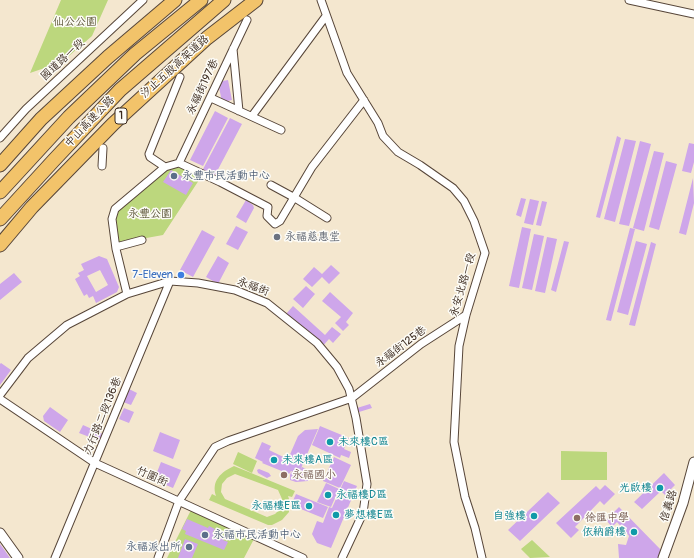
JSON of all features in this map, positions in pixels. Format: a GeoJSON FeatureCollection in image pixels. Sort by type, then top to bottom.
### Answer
{"type":"FeatureCollection","features":[{"type":"Feature","properties":{"kind":"highway"},"geometry":{"type":"LineString","coordinates":[[0,165],[42,119],[108,57],[175,0]]}},
{"type":"Feature","properties":{"kind":"highway","name":"中山高速公路"},"geometry":{"type":"LineString","coordinates":[[0,192],[69,117],[135,54],[201,0]]}},
{"type":"Feature","properties":{"kind":"highway","name":"中山高速公路"},"geometry":{"type":"LineString","coordinates":[[0,220],[120,90],[224,0]]}},
{"type":"Feature","properties":{"kind":"highway","name":"汐止五股高架道路"},"geometry":{"type":"LineString","coordinates":[[0,245],[32,207],[112,124],[207,38],[256,0]]}},
{"type":"Feature","properties":{"kind":"street","name":"國道路一段"},"geometry":{"type":"LineString","coordinates":[[0,138],[26,109],[143,0]]}},
{"type":"Feature","properties":{"kind":"street","name":"永安北路一段"},"geometry":{"type":"LineString","coordinates":[[321,0],[347,73],[378,123],[383,136],[398,152],[453,188],[464,201],[474,221],[485,253],[466,315],[459,346],[454,442],[465,497],[477,535],[482,558]]}},
{"type":"Feature","properties":{"kind":"street"},"geometry":{"type":"LineString","coordinates":[[629,0],[694,14]]}},
{"type":"Feature","properties":{"kind":"street"},"geometry":{"type":"LineString","coordinates":[[252,116],[326,16]]}},
{"type":"Feature","properties":{"kind":"street","name":"永福街197巷"},"geometry":{"type":"LineString","coordinates":[[180,163],[232,49],[247,20]]}},
{"type":"Feature","properties":{"kind":"street"},"geometry":{"type":"LineString","coordinates":[[232,49],[239,110]]}},
{"type":"Feature","properties":{"kind":"street"},"geometry":{"type":"LineString","coordinates":[[165,167],[148,154],[180,77]]}},
{"type":"Feature","properties":{"kind":"street"},"geometry":{"type":"LineString","coordinates":[[210,98],[281,130]]}},
{"type":"Feature","properties":{"kind":"street"},"geometry":{"type":"LineString","coordinates":[[126,294],[116,247],[112,219],[115,209],[165,167],[180,163],[220,182],[268,207],[268,216],[275,224],[280,221],[295,198],[312,167],[364,100]]}},
{"type":"Feature","properties":{"kind":"street"},"geometry":{"type":"LineString","coordinates":[[102,166],[103,148]]}},
{"type":"Feature","properties":{"kind":"street"},"geometry":{"type":"LineString","coordinates":[[271,185],[327,218]]}},
{"type":"Feature","properties":{"kind":"street"},"geometry":{"type":"LineString","coordinates":[[116,247],[142,240]]}},
{"type":"Feature","properties":{"kind":"street","name":"永福街"},"geometry":{"type":"LineString","coordinates":[[0,395],[28,358],[66,325],[126,294],[170,281],[235,290],[267,303],[317,343],[337,367],[349,389],[352,398],[367,484],[363,513],[342,558]]}},
{"type":"Feature","properties":{"kind":"street","name":"力行路二段136巷"},"geometry":{"type":"LineString","coordinates":[[55,558],[170,281]]}},
{"type":"Feature","properties":{"kind":"street","name":"永福街125巷"},"geometry":{"type":"LineString","coordinates":[[158,558],[179,501],[215,447],[228,441],[352,398],[421,344],[466,315]]}},
{"type":"Feature","properties":{"kind":"street","name":"竹圍街"},"geometry":{"type":"LineString","coordinates":[[0,399],[95,463],[303,558]]}},
{"type":"Feature","properties":{"kind":"street","name":"信義路"},"geometry":{"type":"LineString","coordinates":[[663,558],[694,462]]}},
{"type":"Feature","properties":{"kind":"street"},"geometry":{"type":"LineString","coordinates":[[0,533],[18,558]]}},
{"type":"Feature","properties":{"kind":"green space","name":"仙公公園"},"geometry":{"type":"Polygon","coordinates":[[[61,0],[108,0],[92,36],[62,62],[30,73],[61,0]]]}},
{"type":"Feature","properties":{"kind":"green space","name":"永豐公園"},"geometry":{"type":"Polygon","coordinates":[[[176,167],[187,169],[201,177],[163,235],[119,243],[114,218],[118,211],[169,168],[176,167]]]}},
{"type":"Feature","properties":{"kind":"green space"},"geometry":{"type":"Polygon","coordinates":[[[561,451],[607,452],[607,480],[561,480],[561,451]]]}},
{"type":"Feature","properties":{"kind":"green space"},"geometry":{"type":"Polygon","coordinates":[[[238,452],[257,461],[252,473],[233,464],[238,452]]]}},
{"type":"Feature","properties":{"kind":"green space"},"geometry":{"type":"Polygon","coordinates":[[[234,466],[295,491],[292,497],[288,496],[289,512],[282,520],[272,525],[268,525],[209,500],[212,494],[216,496],[215,486],[218,478],[225,471],[234,466]],[[235,474],[227,478],[222,484],[221,492],[225,499],[267,517],[275,514],[282,507],[282,499],[278,490],[235,474]]]}},
{"type":"Feature","properties":{"kind":"green space"},"geometry":{"type":"Polygon","coordinates":[[[191,510],[254,539],[244,558],[167,558],[191,510]]]}},
{"type":"Feature","properties":{"kind":"green space"},"geometry":{"type":"Polygon","coordinates":[[[532,540],[550,557],[530,558],[521,549],[532,540]]]}},
{"type":"Feature","properties":{"kind":"building"},"geometry":{"type":"Polygon","coordinates":[[[228,80],[232,100],[222,102],[218,82],[228,80]]]}},
{"type":"Feature","properties":{"kind":"building"},"geometry":{"type":"Polygon","coordinates":[[[215,111],[228,118],[203,166],[190,160],[215,111]]]}},
{"type":"Feature","properties":{"kind":"building"},"geometry":{"type":"Polygon","coordinates":[[[230,118],[242,124],[214,177],[202,171],[230,118]]]}},
{"type":"Feature","properties":{"kind":"building"},"geometry":{"type":"Polygon","coordinates":[[[617,136],[621,138],[600,218],[596,217],[617,136]]]}},
{"type":"Feature","properties":{"kind":"building"},"geometry":{"type":"Polygon","coordinates":[[[625,139],[636,141],[615,222],[604,219],[625,139]]]}},
{"type":"Feature","properties":{"kind":"building"},"geometry":{"type":"Polygon","coordinates":[[[640,141],[651,144],[629,226],[619,224],[640,141]]]}},
{"type":"Feature","properties":{"kind":"building"},"geometry":{"type":"Polygon","coordinates":[[[689,143],[694,144],[694,162],[691,173],[682,171],[689,143]]]}},
{"type":"Feature","properties":{"kind":"building"},"geometry":{"type":"Polygon","coordinates":[[[654,151],[664,153],[644,231],[633,228],[654,151]]]}},
{"type":"Feature","properties":{"kind":"building"},"geometry":{"type":"Polygon","coordinates":[[[666,161],[677,164],[659,230],[649,227],[666,161]]]}},
{"type":"Feature","properties":{"kind":"building","name":"永豐市民活動中心"},"geometry":{"type":"Polygon","coordinates":[[[171,170],[193,183],[186,195],[163,182],[171,170]]]}},
{"type":"Feature","properties":{"kind":"building"},"geometry":{"type":"Polygon","coordinates":[[[693,178],[694,203],[686,235],[679,233],[693,178]]]}},
{"type":"Feature","properties":{"kind":"building"},"geometry":{"type":"Polygon","coordinates":[[[521,198],[526,199],[521,217],[516,215],[521,198]]]}},
{"type":"Feature","properties":{"kind":"building"},"geometry":{"type":"Polygon","coordinates":[[[530,199],[539,201],[533,225],[524,223],[530,199]]]}},
{"type":"Feature","properties":{"kind":"building"},"geometry":{"type":"Polygon","coordinates":[[[246,200],[253,205],[254,208],[246,223],[236,217],[246,200]]]}},
{"type":"Feature","properties":{"kind":"building"},"geometry":{"type":"Polygon","coordinates":[[[542,201],[547,202],[541,226],[536,225],[542,201]]]}},
{"type":"Feature","properties":{"kind":"building"},"geometry":{"type":"Polygon","coordinates":[[[236,226],[248,232],[238,250],[226,244],[236,226]]]}},
{"type":"Feature","properties":{"kind":"building"},"geometry":{"type":"Polygon","coordinates":[[[522,227],[531,229],[519,288],[509,286],[522,227]]]}},
{"type":"Feature","properties":{"kind":"building"},"geometry":{"type":"Polygon","coordinates":[[[630,228],[635,229],[611,321],[606,320],[630,228]]]}},
{"type":"Feature","properties":{"kind":"building"},"geometry":{"type":"Polygon","coordinates":[[[202,230],[215,237],[193,277],[180,270],[202,230]]]}},
{"type":"Feature","properties":{"kind":"building"},"geometry":{"type":"Polygon","coordinates":[[[534,234],[544,236],[532,290],[522,288],[534,234]]]}},
{"type":"Feature","properties":{"kind":"building"},"geometry":{"type":"Polygon","coordinates":[[[547,237],[557,239],[545,293],[535,291],[547,237]]]}},
{"type":"Feature","properties":{"kind":"building"},"geometry":{"type":"Polygon","coordinates":[[[564,241],[569,242],[556,292],[551,290],[564,241]]]}},
{"type":"Feature","properties":{"kind":"building"},"geometry":{"type":"Polygon","coordinates":[[[636,241],[647,244],[628,315],[617,312],[636,241]]]}},
{"type":"Feature","properties":{"kind":"building"},"geometry":{"type":"Polygon","coordinates":[[[651,242],[656,244],[635,326],[629,325],[651,242]]]}},
{"type":"Feature","properties":{"kind":"building"},"geometry":{"type":"Polygon","coordinates":[[[99,256],[107,259],[119,287],[117,292],[96,303],[93,296],[89,298],[87,294],[84,296],[75,279],[80,276],[78,273],[84,270],[81,264],[99,256]],[[100,270],[87,276],[96,292],[108,285],[100,270]]]}},
{"type":"Feature","properties":{"kind":"building"},"geometry":{"type":"Polygon","coordinates":[[[218,256],[229,263],[218,284],[206,277],[218,256]]]}},
{"type":"Feature","properties":{"kind":"building"},"geometry":{"type":"Polygon","coordinates":[[[331,265],[340,273],[329,284],[322,277],[312,287],[303,279],[314,267],[322,274],[331,265]]]}},
{"type":"Feature","properties":{"kind":"building"},"geometry":{"type":"Polygon","coordinates":[[[14,273],[22,282],[0,300],[0,284],[14,273]]]}},
{"type":"Feature","properties":{"kind":"building"},"geometry":{"type":"Polygon","coordinates":[[[306,286],[315,294],[303,308],[293,299],[306,286]]]}},
{"type":"Feature","properties":{"kind":"building"},"geometry":{"type":"Polygon","coordinates":[[[330,292],[353,313],[346,322],[349,325],[343,331],[335,323],[341,317],[322,301],[330,292]]]}},
{"type":"Feature","properties":{"kind":"building"},"geometry":{"type":"Polygon","coordinates":[[[293,306],[325,335],[332,327],[341,334],[333,343],[329,339],[322,347],[286,314],[293,306]]]}},
{"type":"Feature","properties":{"kind":"building"},"geometry":{"type":"Polygon","coordinates":[[[1,363],[11,370],[0,385],[0,364],[1,363]]]}},
{"type":"Feature","properties":{"kind":"building"},"geometry":{"type":"Polygon","coordinates":[[[129,389],[137,393],[131,405],[123,402],[129,389]]]}},
{"type":"Feature","properties":{"kind":"building"},"geometry":{"type":"Polygon","coordinates":[[[370,404],[372,408],[359,412],[357,408],[370,404]]]}},
{"type":"Feature","properties":{"kind":"building"},"geometry":{"type":"Polygon","coordinates":[[[50,407],[68,420],[60,432],[44,421],[43,416],[50,407]]]}},
{"type":"Feature","properties":{"kind":"building"},"geometry":{"type":"Polygon","coordinates":[[[124,408],[134,412],[129,423],[119,419],[124,408]]]}},
{"type":"Feature","properties":{"kind":"building"},"geometry":{"type":"Polygon","coordinates":[[[83,425],[103,434],[100,441],[79,433],[83,425]]]}},
{"type":"Feature","properties":{"kind":"building","name":"未來樓C區"},"geometry":{"type":"Polygon","coordinates":[[[320,426],[349,438],[344,449],[351,452],[349,458],[341,455],[340,458],[312,445],[320,426]]]}},
{"type":"Feature","properties":{"kind":"building"},"geometry":{"type":"Polygon","coordinates":[[[318,429],[302,466],[288,459],[298,436],[305,430],[318,429]]]}},
{"type":"Feature","properties":{"kind":"building"},"geometry":{"type":"Polygon","coordinates":[[[160,432],[180,440],[173,459],[153,451],[160,432]]]}},
{"type":"Feature","properties":{"kind":"building","name":"未來樓A區"},"geometry":{"type":"Polygon","coordinates":[[[262,442],[271,446],[269,450],[302,466],[300,471],[296,469],[295,473],[291,471],[289,474],[262,463],[263,462],[255,458],[262,442]]]}},
{"type":"Feature","properties":{"kind":"building"},"geometry":{"type":"Polygon","coordinates":[[[334,457],[351,465],[340,488],[323,481],[334,457]]]}},
{"type":"Feature","properties":{"kind":"building"},"geometry":{"type":"Polygon","coordinates":[[[161,462],[181,470],[173,488],[154,480],[161,462]]]}},
{"type":"Feature","properties":{"kind":"building"},"geometry":{"type":"Polygon","coordinates":[[[302,467],[312,472],[308,481],[296,482],[290,480],[291,472],[295,474],[297,470],[302,472],[300,471],[302,467]]]}},
{"type":"Feature","properties":{"kind":"building"},"geometry":{"type":"Polygon","coordinates":[[[259,469],[269,473],[271,476],[267,478],[258,473],[257,470],[259,469]]]}},
{"type":"Feature","properties":{"kind":"building","name":"光啟樓"},"geometry":{"type":"Polygon","coordinates":[[[664,473],[675,485],[665,495],[661,491],[642,509],[634,502],[664,473]]]}},
{"type":"Feature","properties":{"kind":"building","name":"夢想樓E區"},"geometry":{"type":"Polygon","coordinates":[[[344,481],[357,486],[331,548],[317,543],[312,534],[317,521],[323,523],[329,507],[332,508],[344,481]]]}},
{"type":"Feature","properties":{"kind":"building","name":"永福樓D區"},"geometry":{"type":"Polygon","coordinates":[[[326,483],[339,489],[331,507],[317,502],[326,483]]]}},
{"type":"Feature","properties":{"kind":"building"},"geometry":{"type":"Polygon","coordinates":[[[605,485],[615,494],[604,505],[600,501],[575,527],[579,530],[571,538],[556,523],[596,486],[600,490],[605,485]]]}},
{"type":"Feature","properties":{"kind":"building","name":"自強樓"},"geometry":{"type":"Polygon","coordinates":[[[548,492],[560,503],[520,541],[508,530],[548,492]]]}},
{"type":"Feature","properties":{"kind":"building","name":"永福樓E區"},"geometry":{"type":"Polygon","coordinates":[[[296,494],[328,507],[323,518],[291,505],[296,494]]]}},
{"type":"Feature","properties":{"kind":"building","name":"依納爵樓"},"geometry":{"type":"Polygon","coordinates":[[[619,507],[661,550],[658,558],[619,558],[618,544],[626,545],[629,536],[617,522],[612,527],[606,520],[619,507]]]}},
{"type":"Feature","properties":{"kind":"building","name":"永福市民活動中心"},"geometry":{"type":"Polygon","coordinates":[[[187,519],[208,528],[209,526],[215,529],[213,532],[224,537],[223,540],[228,542],[224,550],[185,534],[186,531],[182,529],[187,519]]]}},
{"type":"Feature","properties":{"kind":"building"},"geometry":{"type":"Polygon","coordinates":[[[285,529],[291,531],[288,535],[282,533],[285,529]]]}},
{"type":"Feature","properties":{"kind":"building","name":"永福派出所"},"geometry":{"type":"Polygon","coordinates":[[[185,539],[198,544],[192,558],[178,558],[185,539]]]}},
{"type":"Feature","properties":{"kind":"building"},"geometry":{"type":"Polygon","coordinates":[[[0,544],[3,548],[10,558],[0,558],[0,544]]]}},
{"type":"Feature","properties":{"kind":"place","name":"永豐市民活動中心"},"geometry":{"type":"Point","coordinates":[174,176]}},
{"type":"Feature","properties":{"kind":"place","name":"永福慈惠堂"},"geometry":{"type":"Point","coordinates":[277,237]}},
{"type":"Feature","properties":{"kind":"place","name":"7-Eleven"},"geometry":{"type":"Point","coordinates":[181,275]}},
{"type":"Feature","properties":{"kind":"place","name":"未來樓C區"},"geometry":{"type":"Point","coordinates":[330,442]}},
{"type":"Feature","properties":{"kind":"place","name":"未來樓A區"},"geometry":{"type":"Point","coordinates":[274,460]}},
{"type":"Feature","properties":{"kind":"place","name":"永福國小"},"geometry":{"type":"Point","coordinates":[284,475]}},
{"type":"Feature","properties":{"kind":"place","name":"光啟樓"},"geometry":{"type":"Point","coordinates":[660,488]}},
{"type":"Feature","properties":{"kind":"place","name":"永福樓D區"},"geometry":{"type":"Point","coordinates":[328,495]}},
{"type":"Feature","properties":{"kind":"place","name":"永福樓E區"},"geometry":{"type":"Point","coordinates":[309,506]}},
{"type":"Feature","properties":{"kind":"place","name":"夢想樓E區"},"geometry":{"type":"Point","coordinates":[336,515]}},
{"type":"Feature","properties":{"kind":"place","name":"自強樓"},"geometry":{"type":"Point","coordinates":[534,516]}},
{"type":"Feature","properties":{"kind":"place","name":"徐匯中學"},"geometry":{"type":"Point","coordinates":[577,518]}},
{"type":"Feature","properties":{"kind":"place","name":"依納爵樓"},"geometry":{"type":"Point","coordinates":[634,532]}},
{"type":"Feature","properties":{"kind":"place","name":"永福市民活動中心"},"geometry":{"type":"Point","coordinates":[205,535]}},
{"type":"Feature","properties":{"kind":"place","name":"永福派出所"},"geometry":{"type":"Point","coordinates":[189,547]}}]}
